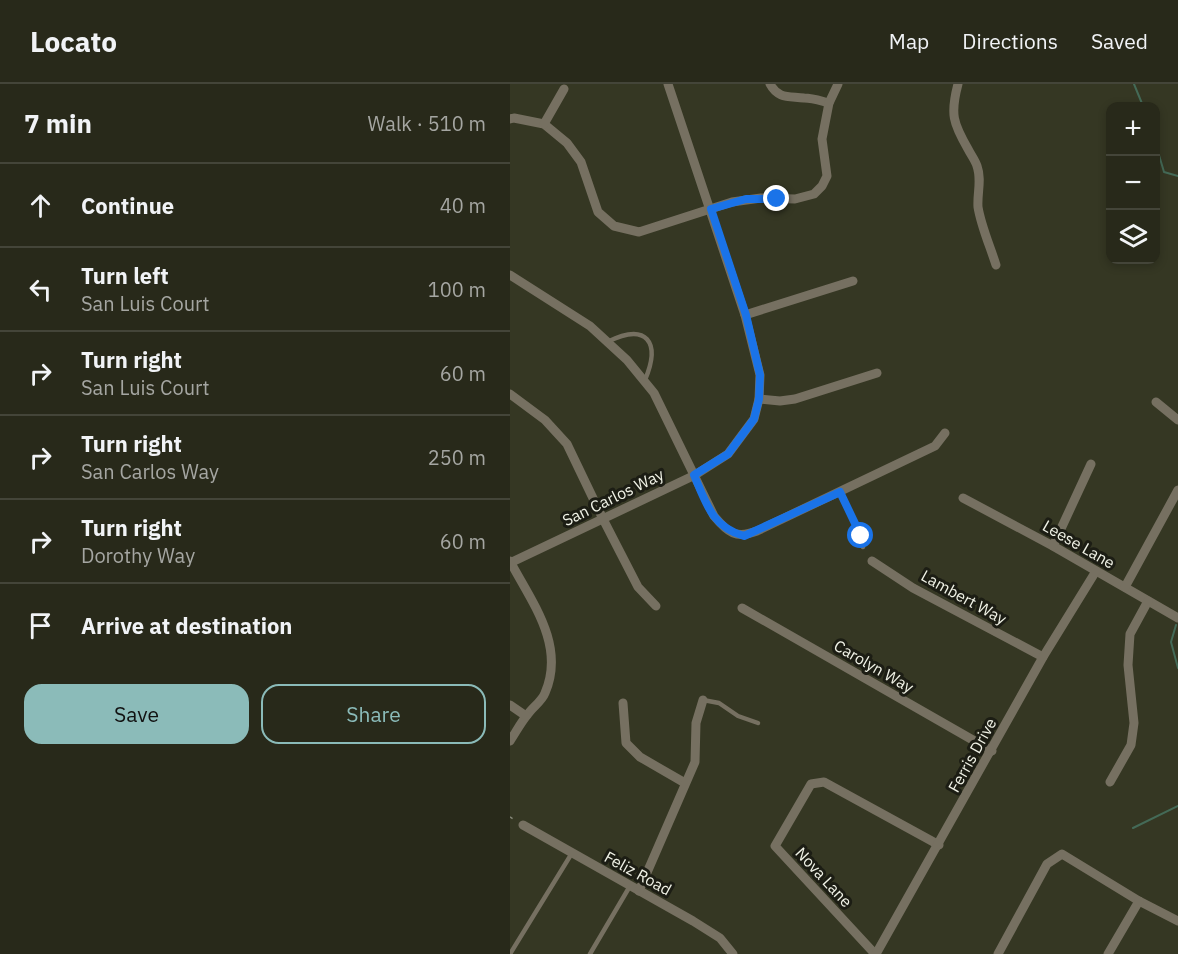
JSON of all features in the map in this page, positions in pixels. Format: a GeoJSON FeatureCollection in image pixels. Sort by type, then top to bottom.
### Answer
{"type":"FeatureCollection","features":[{"type":"Feature","properties":{"kind":"street","name":"San Carlos Way"},"geometry":{"type":"LineString","coordinates":[[510,562],[694,475],[728,454],[754,419],[759,399],[760,375],[746,315],[668,84]]}},
{"type":"Feature","properties":{"kind":"street"},"geometry":{"type":"LineString","coordinates":[[770,84],[774,91],[783,97],[806,98],[829,103]]}},
{"type":"Feature","properties":{"kind":"street"},"geometry":{"type":"LineString","coordinates":[[510,119],[544,124],[567,143],[581,162],[598,212],[614,225],[639,232],[746,199],[795,199],[814,194],[822,186],[827,176],[822,139],[829,103],[838,84]]}},
{"type":"Feature","properties":{"kind":"street"},"geometry":{"type":"LineString","coordinates":[[957,84],[952,105],[953,119],[977,165],[980,179],[979,210],[996,265]]}},
{"type":"Feature","properties":{"kind":"street"},"geometry":{"type":"LineString","coordinates":[[544,124],[564,89]]}},
{"type":"Feature","properties":{"kind":"street"},"geometry":{"type":"LineString","coordinates":[[510,275],[590,326],[627,360],[654,393],[714,516],[723,527],[744,536],[935,446],[945,433]]}},
{"type":"Feature","properties":{"kind":"street"},"geometry":{"type":"LineString","coordinates":[[746,315],[853,281]]}},
{"type":"Feature","properties":{"kind":"street"},"geometry":{"type":"LineString","coordinates":[[759,399],[795,399],[877,373]]}},
{"type":"Feature","properties":{"kind":"street"},"geometry":{"type":"LineString","coordinates":[[510,394],[545,420],[567,444],[638,587],[656,606]]}},
{"type":"Feature","properties":{"kind":"street"},"geometry":{"type":"LineString","coordinates":[[1156,402],[1178,420]]}},
{"type":"Feature","properties":{"kind":"street"},"geometry":{"type":"LineString","coordinates":[[1053,546],[1091,464]]}},
{"type":"Feature","properties":{"kind":"street"},"geometry":{"type":"LineString","coordinates":[[1125,587],[1178,490]]}},
{"type":"Feature","properties":{"kind":"street","name":"Leese Lane"},"geometry":{"type":"LineString","coordinates":[[963,498],[1053,546],[1178,618]]}},
{"type":"Feature","properties":{"kind":"street","name":"Lambert Way"},"geometry":{"type":"LineString","coordinates":[[872,561],[913,588],[1043,657]]}},
{"type":"Feature","properties":{"kind":"street"},"geometry":{"type":"LineString","coordinates":[[510,562],[547,631],[551,650],[551,676],[544,695],[526,716],[510,741]]}},
{"type":"Feature","properties":{"kind":"street","name":"Ferris Drive"},"geometry":{"type":"LineString","coordinates":[[876,954],[1043,657],[1096,571]]}},
{"type":"Feature","properties":{"kind":"street"},"geometry":{"type":"LineString","coordinates":[[1110,782],[1131,745],[1134,723],[1128,665],[1130,634],[1148,601]]}},
{"type":"Feature","properties":{"kind":"street","name":"Carolyn Way"},"geometry":{"type":"LineString","coordinates":[[742,608],[992,751]]}},
{"type":"Feature","properties":{"kind":"street"},"geometry":{"type":"LineString","coordinates":[[634,888],[694,762],[696,723],[703,700]]}},
{"type":"Feature","properties":{"kind":"street"},"geometry":{"type":"LineString","coordinates":[[623,703],[626,742],[640,757],[685,783]]}},
{"type":"Feature","properties":{"kind":"street"},"geometry":{"type":"LineString","coordinates":[[510,705],[526,716]]}},
{"type":"Feature","properties":{"kind":"street","name":"Nova Lane"},"geometry":{"type":"LineString","coordinates":[[876,954],[775,846],[805,794],[811,784],[824,782],[939,845]]}},
{"type":"Feature","properties":{"kind":"street","name":"Feliz Road"},"geometry":{"type":"LineString","coordinates":[[523,825],[693,921],[720,938],[733,954]]}},
{"type":"Feature","properties":{"kind":"street"},"geometry":{"type":"LineString","coordinates":[[998,954],[1047,864],[1062,854],[1139,901],[1178,921]]}},
{"type":"Feature","properties":{"kind":"street"},"geometry":{"type":"LineString","coordinates":[[1108,954],[1139,901]]}},
{"type":"Feature","properties":{"kind":"lane"},"geometry":{"type":"LineString","coordinates":[[607,342],[622,334],[633,332],[644,336],[651,345],[653,355],[645,382]]}},
{"type":"Feature","properties":{"kind":"lane"},"geometry":{"type":"LineString","coordinates":[[840,492],[861,536],[863,547]]}},
{"type":"Feature","properties":{"kind":"lane"},"geometry":{"type":"LineString","coordinates":[[703,700],[719,703],[738,716],[758,723]]}},
{"type":"Feature","properties":{"kind":"lane"},"geometry":{"type":"LineString","coordinates":[[510,954],[572,853]]}},
{"type":"Feature","properties":{"kind":"lane"},"geometry":{"type":"LineString","coordinates":[[590,954],[634,888]]}},
{"type":"Feature","properties":{"kind":"waterway"},"geometry":{"type":"LineString","coordinates":[[1134,84],[1141,102]]}},
{"type":"Feature","properties":{"kind":"waterway"},"geometry":{"type":"LineString","coordinates":[[1159,156],[1164,172],[1178,176]]}},
{"type":"Feature","properties":{"kind":"waterway"},"geometry":{"type":"LineString","coordinates":[[1176,625],[1171,642],[1178,668]]}},
{"type":"Feature","properties":{"kind":"waterway"},"geometry":{"type":"LineString","coordinates":[[1133,828],[1178,806]]}},
{"type":"Feature","properties":{"kind":"route"},"geometry":{"type":"LineString","coordinates":[[777,199],[746,199],[711,209],[746,315],[760,375],[759,399],[754,419],[728,454],[694,475],[714,516],[723,527],[732,532],[744,536],[840,492],[861,536]]}}]}
